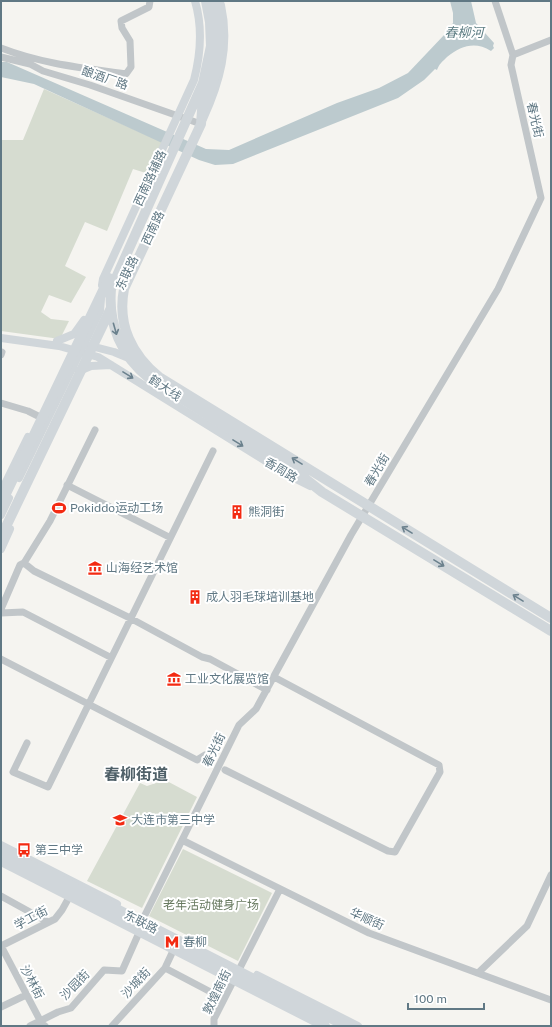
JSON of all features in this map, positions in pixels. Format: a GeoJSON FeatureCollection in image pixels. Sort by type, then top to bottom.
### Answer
{"type":"FeatureCollection","features":[{"type":"Feature","properties":{"kind":"highway","name":"东联路"},"geometry":{"type":"LineString","coordinates":[[1,537],[199,82],[206,40],[205,22],[200,1]]}},
{"type":"Feature","properties":{"kind":"highway","name":"西南路"},"geometry":{"type":"LineString","coordinates":[[138,226],[178,127],[203,83],[209,59],[211,34],[206,1]]}},
{"type":"Feature","properties":{"kind":"highway","name":"西南路"},"geometry":{"type":"LineString","coordinates":[[124,289],[201,124],[202,97],[211,72],[215,46],[214,20],[210,1]]}},
{"type":"Feature","properties":{"kind":"highway","name":"东联路"},"geometry":{"type":"LineString","coordinates":[[1,504],[83,351],[212,87],[220,47],[219,20],[215,1]]}},
{"type":"Feature","properties":{"kind":"highway","name":"鹤大线"},"geometry":{"type":"LineString","coordinates":[[138,226],[111,289],[111,310],[117,336],[128,357],[141,371],[215,420],[294,469],[322,492]]}},
{"type":"Feature","properties":{"kind":"highway"},"geometry":{"type":"LineString","coordinates":[[103,279],[124,289]]}},
{"type":"Feature","properties":{"kind":"highway","name":"鹤大线"},"geometry":{"type":"LineString","coordinates":[[124,289],[122,314],[130,342],[140,359],[159,377]]}},
{"type":"Feature","properties":{"kind":"highway","name":"香周路"},"geometry":{"type":"LineString","coordinates":[[159,377],[551,618]]}},
{"type":"Feature","properties":{"kind":"highway","name":"香周路"},"geometry":{"type":"LineString","coordinates":[[322,492],[551,631]]}},
{"type":"Feature","properties":{"kind":"highway","name":"东联路"},"geometry":{"type":"LineString","coordinates":[[1,850],[346,1026]]}},
{"type":"Feature","properties":{"kind":"highway","name":"东联路"},"geometry":{"type":"LineString","coordinates":[[1,861],[325,1026]]}},
{"type":"Feature","properties":{"kind":"main road"},"geometry":{"type":"LineString","coordinates":[[183,117],[199,58],[200,22],[195,1]]}},
{"type":"Feature","properties":{"kind":"main road"},"geometry":{"type":"LineString","coordinates":[[201,124],[216,89],[223,61],[225,32],[220,1]]}},
{"type":"Feature","properties":{"kind":"main road","name":"西南路辅路"},"geometry":{"type":"LineString","coordinates":[[83,351],[102,312],[103,279],[169,147]]}},
{"type":"Feature","properties":{"kind":"main road"},"geometry":{"type":"LineString","coordinates":[[72,374],[67,357],[55,343],[70,337],[78,330],[103,279]]}},
{"type":"Feature","properties":{"kind":"main road","name":"西南路"},"geometry":{"type":"LineString","coordinates":[[102,312],[124,289]]}},
{"type":"Feature","properties":{"kind":"main road","name":"香周路"},"geometry":{"type":"LineString","coordinates":[[1,334],[55,343],[83,351],[125,356],[159,377]]}},
{"type":"Feature","properties":{"kind":"main road","name":"香周路"},"geometry":{"type":"LineString","coordinates":[[1,338],[55,343]]}},
{"type":"Feature","properties":{"kind":"main road"},"geometry":{"type":"LineString","coordinates":[[1,526],[83,351]]}},
{"type":"Feature","properties":{"kind":"main road"},"geometry":{"type":"LineString","coordinates":[[1,492],[50,391],[83,351]]}},
{"type":"Feature","properties":{"kind":"main road"},"geometry":{"type":"LineString","coordinates":[[1,549],[72,401],[83,351]]}},
{"type":"Feature","properties":{"kind":"main road","name":"香周路"},"geometry":{"type":"LineString","coordinates":[[83,351],[112,365],[290,476],[322,492]]}},
{"type":"Feature","properties":{"kind":"main road"},"geometry":{"type":"LineString","coordinates":[[1,515],[47,420],[72,374],[91,366],[112,365]]}},
{"type":"Feature","properties":{"kind":"main road"},"geometry":{"type":"LineString","coordinates":[[1,845],[358,1026]]}},
{"type":"Feature","properties":{"kind":"main road"},"geometry":{"type":"LineString","coordinates":[[1,866],[314,1026]]}},
{"type":"Feature","properties":{"kind":"street"},"geometry":{"type":"LineString","coordinates":[[1,48],[22,56],[68,67],[126,74],[131,67],[130,41],[122,28],[121,21],[149,7],[150,1]]}},
{"type":"Feature","properties":{"kind":"street","name":"春光街"},"geometry":{"type":"LineString","coordinates":[[144,917],[239,725],[256,709],[362,516],[498,289],[541,198],[511,66],[513,55],[495,1]]}},
{"type":"Feature","properties":{"kind":"street"},"geometry":{"type":"LineString","coordinates":[[513,55],[551,40]]}},
{"type":"Feature","properties":{"kind":"street","name":"酿酒厂路"},"geometry":{"type":"LineString","coordinates":[[1,57],[30,64],[43,71],[90,85],[201,124]]}},
{"type":"Feature","properties":{"kind":"street"},"geometry":{"type":"LineString","coordinates":[[1,403],[28,411],[47,420]]}},
{"type":"Feature","properties":{"kind":"street"},"geometry":{"type":"LineString","coordinates":[[1,609],[20,565],[24,563],[50,521],[95,430]]}},
{"type":"Feature","properties":{"kind":"street"},"geometry":{"type":"LineString","coordinates":[[27,743],[13,772],[48,787],[110,657],[213,451]]}},
{"type":"Feature","properties":{"kind":"street"},"geometry":{"type":"LineString","coordinates":[[67,486],[170,537]]}},
{"type":"Feature","properties":{"kind":"street"},"geometry":{"type":"LineString","coordinates":[[24,563],[34,571],[130,618],[267,690]]}},
{"type":"Feature","properties":{"kind":"street"},"geometry":{"type":"LineString","coordinates":[[1,612],[23,612],[110,657]]}},
{"type":"Feature","properties":{"kind":"street"},"geometry":{"type":"LineString","coordinates":[[1,659],[197,760],[205,755]]}},
{"type":"Feature","properties":{"kind":"street"},"geometry":{"type":"LineString","coordinates":[[225,770],[388,851],[394,852],[440,772],[439,765],[274,677]]}},
{"type":"Feature","properties":{"kind":"street","name":"华顺街"},"geometry":{"type":"LineString","coordinates":[[182,840],[369,932],[551,1000]]}},
{"type":"Feature","properties":{"kind":"street"},"geometry":{"type":"LineString","coordinates":[[478,973],[526,926],[551,875]]}},
{"type":"Feature","properties":{"kind":"street","name":"学工街"},"geometry":{"type":"LineString","coordinates":[[1,946],[55,919],[77,883]]}},
{"type":"Feature","properties":{"kind":"street","name":"敦煌南街"},"geometry":{"type":"LineString","coordinates":[[214,1026],[214,1019],[224,998],[280,889]]}},
{"type":"Feature","properties":{"kind":"street"},"geometry":{"type":"LineString","coordinates":[[1,896],[48,922]]}},
{"type":"Feature","properties":{"kind":"street","name":"沙园街"},"geometry":{"type":"LineString","coordinates":[[30,1026],[43,1023],[58,1012],[71,1008],[104,970],[122,971],[138,935]]}},
{"type":"Feature","properties":{"kind":"street","name":"沙林街"},"geometry":{"type":"LineString","coordinates":[[1,946],[43,1023]]}},
{"type":"Feature","properties":{"kind":"street","name":"沙城街"},"geometry":{"type":"LineString","coordinates":[[112,1026],[166,968],[172,953]]}},
{"type":"Feature","properties":{"kind":"street"},"geometry":{"type":"LineString","coordinates":[[166,968],[224,998]]}},
{"type":"Feature","properties":{"kind":"street"},"geometry":{"type":"LineString","coordinates":[[1,1007],[26,994]]}},
{"type":"Feature","properties":{"kind":"green space"},"geometry":{"type":"Polygon","coordinates":[[[44,89],[164,143],[149,174],[133,169],[107,231],[85,222],[65,266],[86,277],[71,303],[49,295],[41,312],[51,319],[69,321],[60,339],[1,331],[1,140],[23,140],[44,89]]]}},
{"type":"Feature","properties":{"kind":"green space"},"geometry":{"type":"Polygon","coordinates":[[[165,780],[197,797],[142,908],[87,881],[140,783],[147,786],[165,780]]]}},
{"type":"Feature","properties":{"kind":"green space","name":"老年活动健身广场"},"geometry":{"type":"Polygon","coordinates":[[[183,849],[272,893],[238,961],[149,916],[183,849]]]}},
{"type":"Feature","properties":{"kind":"water","name":"春柳河"},"geometry":{"type":"Polygon","coordinates":[[[450,1],[471,1],[476,23],[494,43],[494,48],[491,51],[479,46],[468,46],[458,50],[447,57],[440,64],[437,70],[435,69],[424,80],[398,98],[233,164],[215,165],[199,160],[34,84],[1,77],[1,62],[7,62],[206,149],[229,150],[337,103],[379,88],[408,73],[445,34],[453,23],[453,13],[450,1]]]}},
{"type":"Feature","properties":{"kind":"place","name":"Pokiddo运动工场"},"geometry":{"type":"Point","coordinates":[59,508]}},
{"type":"Feature","properties":{"kind":"place","name":"熊洞街"},"geometry":{"type":"Point","coordinates":[237,512]}},
{"type":"Feature","properties":{"kind":"place","name":"山海经艺术馆"},"geometry":{"type":"Point","coordinates":[95,568]}},
{"type":"Feature","properties":{"kind":"place","name":"成人羽毛球培训基地"},"geometry":{"type":"Point","coordinates":[195,597]}},
{"type":"Feature","properties":{"kind":"place","name":"工业文化展览馆"},"geometry":{"type":"Point","coordinates":[174,679]}},
{"type":"Feature","properties":{"kind":"place","name":"大连市第三中学"},"geometry":{"type":"Point","coordinates":[120,820]}},
{"type":"Feature","properties":{"kind":"place","name":"第三中学"},"geometry":{"type":"Point","coordinates":[24,850]}},
{"type":"Feature","properties":{"kind":"place","name":"春柳"},"geometry":{"type":"Point","coordinates":[172,942]}},
{"type":"Feature","properties":{"kind":"district","name":"春柳街道"},"geometry":{"type":"Point","coordinates":[136,774]}}]}
